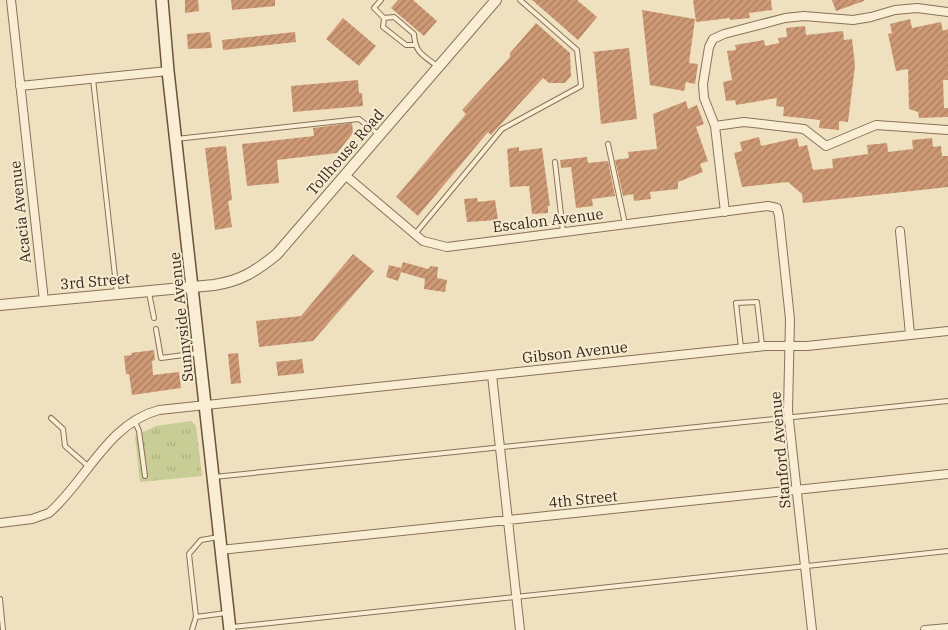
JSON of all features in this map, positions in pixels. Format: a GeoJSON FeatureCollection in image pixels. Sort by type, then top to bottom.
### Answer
{"type":"FeatureCollection","features":[{"type":"Feature","properties":{"kind":"main road","name":"Sunnyside Avenue"},"geometry":{"type":"LineString","coordinates":[[162,0],[168,71],[230,629]]}},
{"type":"Feature","properties":{"kind":"street","name":"Acacia Avenue"},"geometry":{"type":"LineString","coordinates":[[11,0],[44,301]]}},
{"type":"Feature","properties":{"kind":"street","name":"Tollhouse Road"},"geometry":{"type":"LineString","coordinates":[[193,286],[219,284],[252,274],[276,254],[496,0]]}},
{"type":"Feature","properties":{"kind":"street"},"geometry":{"type":"LineString","coordinates":[[725,212],[715,126],[704,98],[702,84],[709,47],[713,39],[724,34],[785,18],[804,16],[853,20],[895,10],[917,8],[948,12]]}},
{"type":"Feature","properties":{"kind":"street"},"geometry":{"type":"LineString","coordinates":[[20,86],[168,71]]}},
{"type":"Feature","properties":{"kind":"street"},"geometry":{"type":"LineString","coordinates":[[715,126],[744,122],[804,129],[826,146],[876,125],[948,130]]}},
{"type":"Feature","properties":{"kind":"street","name":"Escalon Avenue"},"geometry":{"type":"LineString","coordinates":[[345,175],[423,241],[446,247],[768,206],[777,208]]}},
{"type":"Feature","properties":{"kind":"street","name":"Stanford Avenue"},"geometry":{"type":"LineString","coordinates":[[777,208],[780,216],[790,319],[788,417],[812,630]]}},
{"type":"Feature","properties":{"kind":"street"},"geometry":{"type":"LineString","coordinates":[[900,231],[910,334]]}},
{"type":"Feature","properties":{"kind":"street","name":"3rd Street"},"geometry":{"type":"LineString","coordinates":[[0,305],[193,286]]}},
{"type":"Feature","properties":{"kind":"street","name":"Gibson Avenue"},"geometry":{"type":"LineString","coordinates":[[205,406],[741,348],[807,346],[948,331]]}},
{"type":"Feature","properties":{"kind":"street"},"geometry":{"type":"LineString","coordinates":[[492,375],[520,630]]}},
{"type":"Feature","properties":{"kind":"street"},"geometry":{"type":"LineString","coordinates":[[0,523],[32,519],[49,513],[88,466],[123,428],[134,420],[158,410],[205,406]]}},
{"type":"Feature","properties":{"kind":"street","name":"4th Street"},"geometry":{"type":"LineString","coordinates":[[220,550],[948,474]]}},
{"type":"Feature","properties":{"kind":"street"},"geometry":{"type":"LineString","coordinates":[[925,630],[948,628]]}},
{"type":"Feature","properties":{"kind":"lane"},"geometry":{"type":"LineString","coordinates":[[381,0],[374,8],[384,18]]}},
{"type":"Feature","properties":{"kind":"lane"},"geometry":{"type":"LineString","coordinates":[[415,234],[502,129],[581,86],[577,50],[520,0]]}},
{"type":"Feature","properties":{"kind":"lane"},"geometry":{"type":"LineString","coordinates":[[384,18],[394,17],[414,34],[415,45],[419,52],[437,66]]}},
{"type":"Feature","properties":{"kind":"lane"},"geometry":{"type":"LineString","coordinates":[[384,18],[383,28],[406,45],[415,45]]}},
{"type":"Feature","properties":{"kind":"lane"},"geometry":{"type":"LineString","coordinates":[[93,79],[116,294]]}},
{"type":"Feature","properties":{"kind":"lane"},"geometry":{"type":"LineString","coordinates":[[176,140],[359,119],[380,135]]}},
{"type":"Feature","properties":{"kind":"lane"},"geometry":{"type":"LineString","coordinates":[[608,144],[625,224]]}},
{"type":"Feature","properties":{"kind":"lane"},"geometry":{"type":"LineString","coordinates":[[555,162],[563,232]]}},
{"type":"Feature","properties":{"kind":"lane"},"geometry":{"type":"LineString","coordinates":[[149,291],[154,318]]}},
{"type":"Feature","properties":{"kind":"lane"},"geometry":{"type":"LineString","coordinates":[[741,348],[736,303],[757,302],[762,346]]}},
{"type":"Feature","properties":{"kind":"lane"},"geometry":{"type":"LineString","coordinates":[[156,329],[161,358],[200,353]]}},
{"type":"Feature","properties":{"kind":"lane"},"geometry":{"type":"LineString","coordinates":[[212,477],[948,401]]}},
{"type":"Feature","properties":{"kind":"lane"},"geometry":{"type":"LineString","coordinates":[[51,418],[63,429],[65,446],[88,466]]}},
{"type":"Feature","properties":{"kind":"lane"},"geometry":{"type":"LineString","coordinates":[[134,420],[139,431],[145,476]]}},
{"type":"Feature","properties":{"kind":"lane"},"geometry":{"type":"LineString","coordinates":[[192,630],[196,617],[189,554],[202,540],[219,536]]}},
{"type":"Feature","properties":{"kind":"lane"},"geometry":{"type":"LineString","coordinates":[[230,629],[948,551]]}},
{"type":"Feature","properties":{"kind":"lane"},"geometry":{"type":"LineString","coordinates":[[0,599],[3,630]]}},
{"type":"Feature","properties":{"kind":"lane"},"geometry":{"type":"LineString","coordinates":[[196,617],[228,613]]}},
{"type":"Feature","properties":{"kind":"green space"},"geometry":{"type":"Polygon","coordinates":[[[191,421],[196,426],[202,476],[140,482],[135,436],[156,426],[191,421]]]}},
{"type":"Feature","properties":{"kind":"building"},"geometry":{"type":"Polygon","coordinates":[[[185,0],[198,0],[199,11],[185,13],[185,0]]]}},
{"type":"Feature","properties":{"kind":"building"},"geometry":{"type":"Polygon","coordinates":[[[231,0],[275,0],[275,6],[232,10],[231,0]]]}},
{"type":"Feature","properties":{"kind":"building"},"geometry":{"type":"Polygon","coordinates":[[[398,0],[413,0],[437,21],[424,36],[391,8],[398,0]]]}},
{"type":"Feature","properties":{"kind":"building"},"geometry":{"type":"Polygon","coordinates":[[[532,0],[577,0],[597,17],[578,40],[532,0]]]}},
{"type":"Feature","properties":{"kind":"building"},"geometry":{"type":"Polygon","coordinates":[[[693,0],[771,0],[772,10],[749,13],[750,18],[696,22],[693,0]]]}},
{"type":"Feature","properties":{"kind":"building"},"geometry":{"type":"Polygon","coordinates":[[[832,0],[864,0],[864,1],[836,11],[832,0]]]}},
{"type":"Feature","properties":{"kind":"building"},"geometry":{"type":"Polygon","coordinates":[[[642,10],[695,19],[689,63],[698,64],[695,84],[686,82],[684,91],[650,85],[642,10]]]}},
{"type":"Feature","properties":{"kind":"building"},"geometry":{"type":"Polygon","coordinates":[[[343,18],[376,46],[359,66],[326,39],[343,18]]]}},
{"type":"Feature","properties":{"kind":"building"},"geometry":{"type":"Polygon","coordinates":[[[910,19],[912,28],[941,22],[943,31],[948,29],[948,80],[943,80],[944,108],[948,108],[948,117],[919,118],[918,112],[909,109],[908,69],[896,71],[888,34],[892,33],[890,24],[910,19]]]}},
{"type":"Feature","properties":{"kind":"building"},"geometry":{"type":"Polygon","coordinates":[[[536,23],[570,53],[571,76],[565,83],[549,83],[543,78],[491,135],[488,132],[418,216],[396,197],[466,114],[462,110],[510,57],[510,53],[536,23]]]}},
{"type":"Feature","properties":{"kind":"building"},"geometry":{"type":"Polygon","coordinates":[[[805,26],[806,35],[843,31],[844,40],[852,39],[855,66],[848,122],[839,121],[839,130],[819,128],[820,120],[783,116],[784,107],[776,106],[777,98],[736,105],[735,100],[726,101],[723,82],[732,80],[727,51],[736,50],[735,45],[764,40],[765,46],[779,43],[778,38],[787,37],[786,28],[805,26]]]}},
{"type":"Feature","properties":{"kind":"building"},"geometry":{"type":"Polygon","coordinates":[[[210,32],[212,48],[188,49],[187,34],[210,32]]]}},
{"type":"Feature","properties":{"kind":"building"},"geometry":{"type":"Polygon","coordinates":[[[295,32],[296,42],[223,50],[222,40],[295,32]]]}},
{"type":"Feature","properties":{"kind":"building"},"geometry":{"type":"Polygon","coordinates":[[[629,48],[637,119],[601,124],[594,53],[592,52],[629,48]]]}},
{"type":"Feature","properties":{"kind":"building"},"geometry":{"type":"Polygon","coordinates":[[[358,80],[363,106],[293,112],[291,86],[358,80]]]}},
{"type":"Feature","properties":{"kind":"building"},"geometry":{"type":"Polygon","coordinates":[[[686,101],[688,109],[697,105],[704,124],[696,127],[708,161],[700,164],[703,172],[678,182],[678,189],[650,192],[651,199],[634,201],[633,194],[623,196],[615,160],[629,158],[628,152],[657,149],[653,114],[686,101]]]}},
{"type":"Feature","properties":{"kind":"building"},"geometry":{"type":"Polygon","coordinates":[[[352,123],[353,133],[337,153],[277,160],[279,183],[247,186],[242,144],[314,136],[313,128],[352,123]]]}},
{"type":"Feature","properties":{"kind":"building"},"geometry":{"type":"Polygon","coordinates":[[[759,137],[761,146],[797,138],[799,147],[807,145],[813,170],[833,168],[832,159],[868,154],[867,145],[887,143],[888,152],[913,149],[912,140],[932,138],[933,147],[941,146],[942,156],[948,156],[948,187],[803,203],[802,194],[788,182],[742,187],[734,153],[742,151],[740,142],[759,137]]]}},
{"type":"Feature","properties":{"kind":"building"},"geometry":{"type":"Polygon","coordinates":[[[226,146],[232,200],[228,201],[232,227],[215,230],[205,148],[226,146]]]}},
{"type":"Feature","properties":{"kind":"building"},"geometry":{"type":"Polygon","coordinates":[[[519,147],[519,151],[542,148],[550,206],[548,206],[548,213],[532,214],[529,186],[510,187],[507,149],[519,147]]]}},
{"type":"Feature","properties":{"kind":"building"},"geometry":{"type":"Polygon","coordinates":[[[587,157],[588,163],[608,161],[615,196],[592,199],[593,206],[576,208],[571,167],[561,168],[560,160],[587,157]]]}},
{"type":"Feature","properties":{"kind":"building"},"geometry":{"type":"Polygon","coordinates":[[[477,198],[478,202],[495,200],[498,220],[467,222],[464,199],[477,198]]]}},
{"type":"Feature","properties":{"kind":"building"},"geometry":{"type":"Polygon","coordinates":[[[353,254],[374,271],[313,341],[259,347],[256,321],[301,316],[353,254]]]}},
{"type":"Feature","properties":{"kind":"building"},"geometry":{"type":"Polygon","coordinates":[[[403,262],[428,269],[431,266],[438,267],[437,278],[447,280],[445,292],[424,289],[425,279],[401,272],[398,281],[386,277],[389,265],[401,268],[403,262]]]}},
{"type":"Feature","properties":{"kind":"building"},"geometry":{"type":"Polygon","coordinates":[[[154,350],[155,360],[152,361],[153,375],[179,372],[181,388],[132,395],[129,374],[126,374],[124,356],[132,355],[131,353],[154,350]]]}},
{"type":"Feature","properties":{"kind":"building"},"geometry":{"type":"Polygon","coordinates":[[[238,353],[241,383],[231,384],[228,354],[238,353]]]}},
{"type":"Feature","properties":{"kind":"building"},"geometry":{"type":"Polygon","coordinates":[[[302,359],[304,373],[278,376],[276,362],[302,359]]]}}]}
